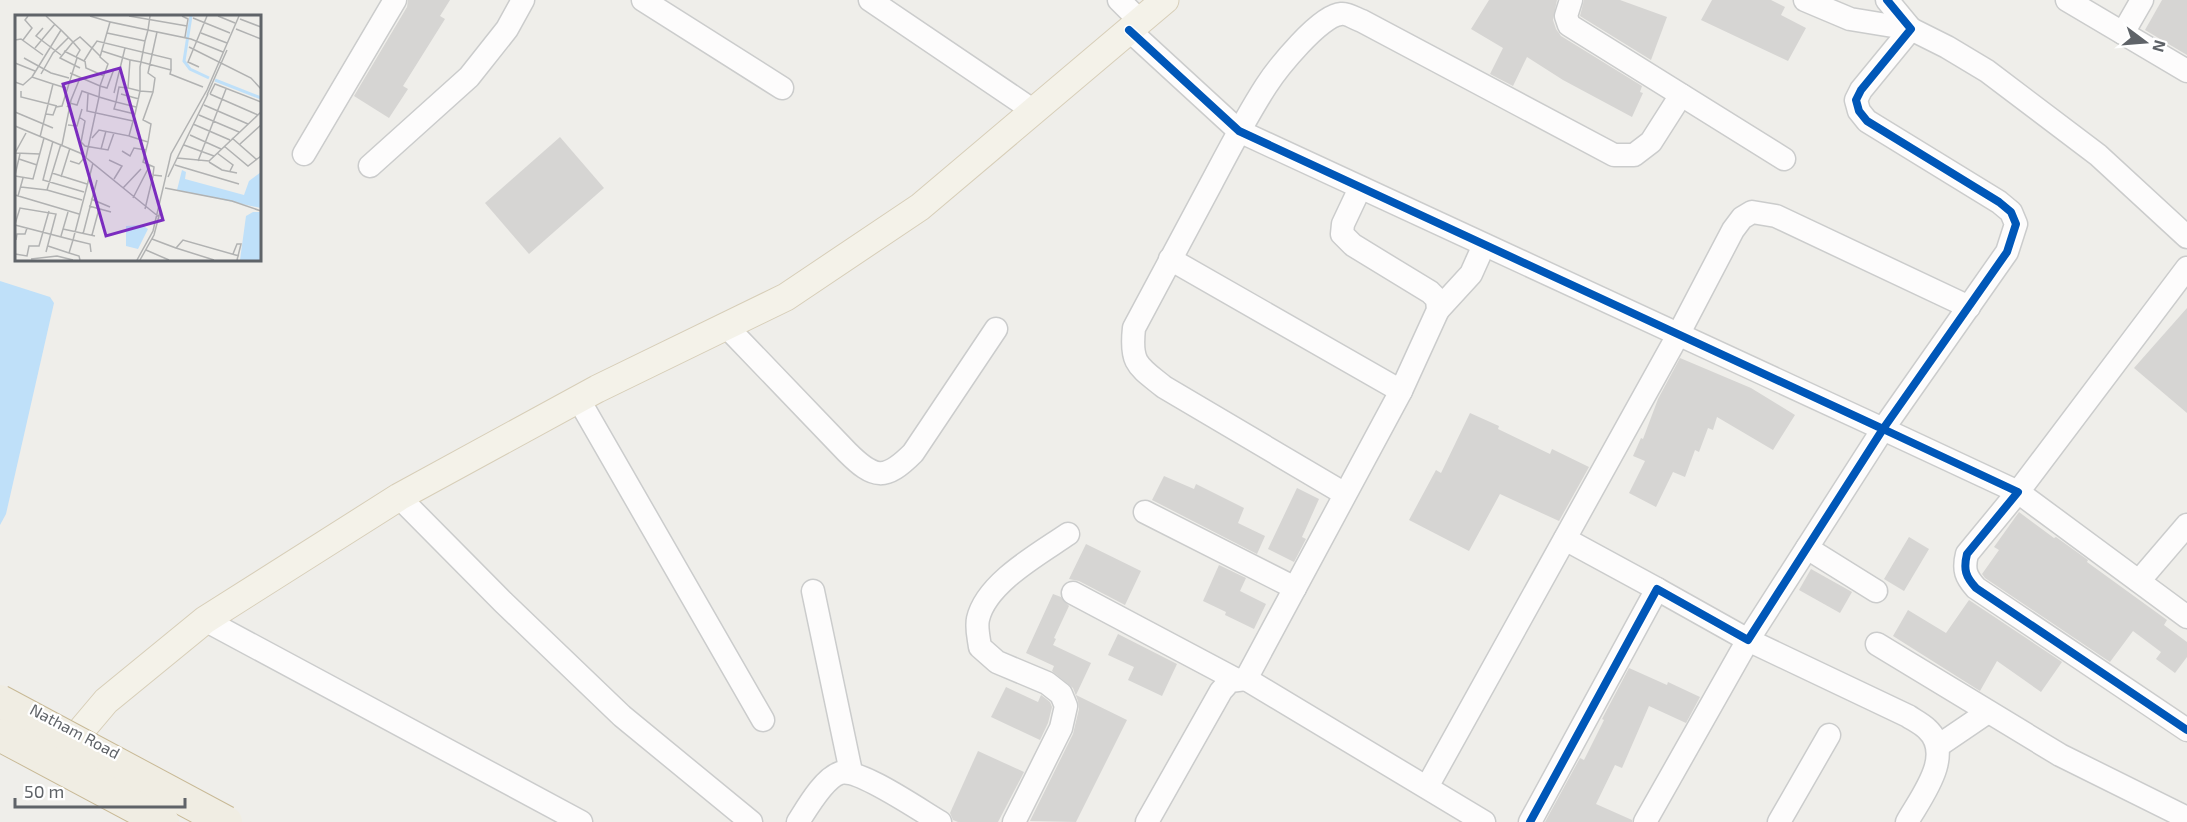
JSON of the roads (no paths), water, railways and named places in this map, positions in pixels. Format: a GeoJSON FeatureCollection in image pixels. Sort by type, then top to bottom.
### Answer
{"type":"FeatureCollection","features":[{"type":"Feature","properties":{"kind":"highway"},"geometry":{"type":"LineString","coordinates":[[0,701],[226,822]]}},
{"type":"Feature","properties":{"kind":"highway"},"geometry":{"type":"LineString","coordinates":[[0,735],[163,822]]}},
{"type":"Feature","properties":{"kind":"main road"},"geometry":{"type":"LineString","coordinates":[[57,776],[79,734],[94,713],[205,620],[399,497],[579,400],[786,297],[920,207],[1165,0]]}},
{"type":"Feature","properties":{"kind":"main road","name":"Natham Road"},"geometry":{"type":"LineString","coordinates":[[0,691],[245,822]]}},
{"type":"Feature","properties":{"kind":"main road"},"geometry":{"type":"LineString","coordinates":[[0,745],[143,822]]}},
{"type":"Feature","properties":{"kind":"street"},"geometry":{"type":"LineString","coordinates":[[370,166],[469,77],[507,29],[523,0]]}},
{"type":"Feature","properties":{"kind":"street"},"geometry":{"type":"LineString","coordinates":[[643,0],[782,88]]}},
{"type":"Feature","properties":{"kind":"street"},"geometry":{"type":"LineString","coordinates":[[870,0],[1034,111]]}},
{"type":"Feature","properties":{"kind":"street"},"geometry":{"type":"LineString","coordinates":[[1119,0],[1135,26],[1239,131],[2019,492],[2187,617]]}},
{"type":"Feature","properties":{"kind":"street"},"geometry":{"type":"LineString","coordinates":[[1571,0],[1566,16],[1569,25],[1784,159]]}},
{"type":"Feature","properties":{"kind":"street"},"geometry":{"type":"LineString","coordinates":[[1805,0],[1837,7],[1850,19],[1911,29],[1947,46],[1987,71],[2098,155],[2187,237]]}},
{"type":"Feature","properties":{"kind":"street"},"geometry":{"type":"LineString","coordinates":[[1887,0],[1911,29]]}},
{"type":"Feature","properties":{"kind":"street"},"geometry":{"type":"LineString","coordinates":[[2067,0],[2187,71]]}},
{"type":"Feature","properties":{"kind":"street"},"geometry":{"type":"LineString","coordinates":[[2123,33],[2142,0]]}},
{"type":"Feature","properties":{"kind":"street"},"geometry":{"type":"LineString","coordinates":[[304,154],[390,2]]}},
{"type":"Feature","properties":{"kind":"street"},"geometry":{"type":"LineString","coordinates":[[1345,494],[1164,387],[1138,366],[1132,346],[1134,328],[1170,259],[1239,131],[1282,63],[1313,31],[1340,14],[1362,21],[1614,155],[1634,155],[1651,142],[1681,95]]}},
{"type":"Feature","properties":{"kind":"street"},"geometry":{"type":"LineString","coordinates":[[1645,822],[1748,640],[1883,429],[2007,252],[2013,238],[2016,224],[2011,212],[1999,202],[1867,121],[1859,111],[1856,100],[1861,90],[1911,29]]}},
{"type":"Feature","properties":{"kind":"street"},"geometry":{"type":"LineString","coordinates":[[1360,188],[1343,224],[1342,234],[1353,245],[1430,292],[1437,299],[1438,310]]}},
{"type":"Feature","properties":{"kind":"street"},"geometry":{"type":"LineString","coordinates":[[1427,787],[1678,335],[1733,230],[1742,218],[1752,212],[1776,216],[1969,306]]}},
{"type":"Feature","properties":{"kind":"street"},"geometry":{"type":"LineString","coordinates":[[1147,822],[1221,691],[1230,681],[1240,679],[1295,588],[1401,391],[1438,310],[1471,274],[1484,245]]}},
{"type":"Feature","properties":{"kind":"street"},"geometry":{"type":"LineString","coordinates":[[1170,259],[1401,391]]}},
{"type":"Feature","properties":{"kind":"street"},"geometry":{"type":"LineString","coordinates":[[2187,268],[2019,492],[1967,554],[1964,565],[1967,577],[1976,588],[2187,730]]}},
{"type":"Feature","properties":{"kind":"street"},"geometry":{"type":"LineString","coordinates":[[726,326],[861,466],[874,473],[889,473],[913,453],[996,329]]}},
{"type":"Feature","properties":{"kind":"street"},"geometry":{"type":"LineString","coordinates":[[579,400],[763,720]]}},
{"type":"Feature","properties":{"kind":"street"},"geometry":{"type":"LineString","coordinates":[[399,497],[621,716],[751,822]]}},
{"type":"Feature","properties":{"kind":"street"},"geometry":{"type":"LineString","coordinates":[[1145,512],[1295,588]]}},
{"type":"Feature","properties":{"kind":"street"},"geometry":{"type":"LineString","coordinates":[[2139,581],[2187,525]]}},
{"type":"Feature","properties":{"kind":"street"},"geometry":{"type":"LineString","coordinates":[[1014,822],[1061,728],[1066,706],[1061,694],[1047,683],[997,662],[980,647],[977,621],[988,596],[1016,572],[1068,534]]}},
{"type":"Feature","properties":{"kind":"street"},"geometry":{"type":"LineString","coordinates":[[1565,539],[1748,640],[1908,716],[1929,730],[1938,746],[1938,764],[1907,822]]}},
{"type":"Feature","properties":{"kind":"street"},"geometry":{"type":"LineString","coordinates":[[1807,548],[1876,591]]}},
{"type":"Feature","properties":{"kind":"street"},"geometry":{"type":"LineString","coordinates":[[1530,822],[1657,589]]}},
{"type":"Feature","properties":{"kind":"street"},"geometry":{"type":"LineString","coordinates":[[813,591],[851,772]]}},
{"type":"Feature","properties":{"kind":"street"},"geometry":{"type":"LineString","coordinates":[[1073,593],[1240,679],[1427,787],[1477,820]]}},
{"type":"Feature","properties":{"kind":"street"},"geometry":{"type":"LineString","coordinates":[[205,620],[581,822]]}},
{"type":"Feature","properties":{"kind":"street"},"geometry":{"type":"LineString","coordinates":[[1877,644],[2060,755],[2187,818]]}},
{"type":"Feature","properties":{"kind":"street"},"geometry":{"type":"LineString","coordinates":[[1938,746],[1988,712]]}},
{"type":"Feature","properties":{"kind":"street"},"geometry":{"type":"LineString","coordinates":[[1779,822],[1829,735]]}},
{"type":"Feature","properties":{"kind":"street"},"geometry":{"type":"LineString","coordinates":[[798,822],[822,787],[838,773],[851,772],[940,822]]}},
{"type":"Feature","properties":{"kind":"water"},"geometry":{"type":"Polygon","coordinates":[[[0,281],[50,297],[54,303],[6,514],[0,525],[0,281]]]}}]}
